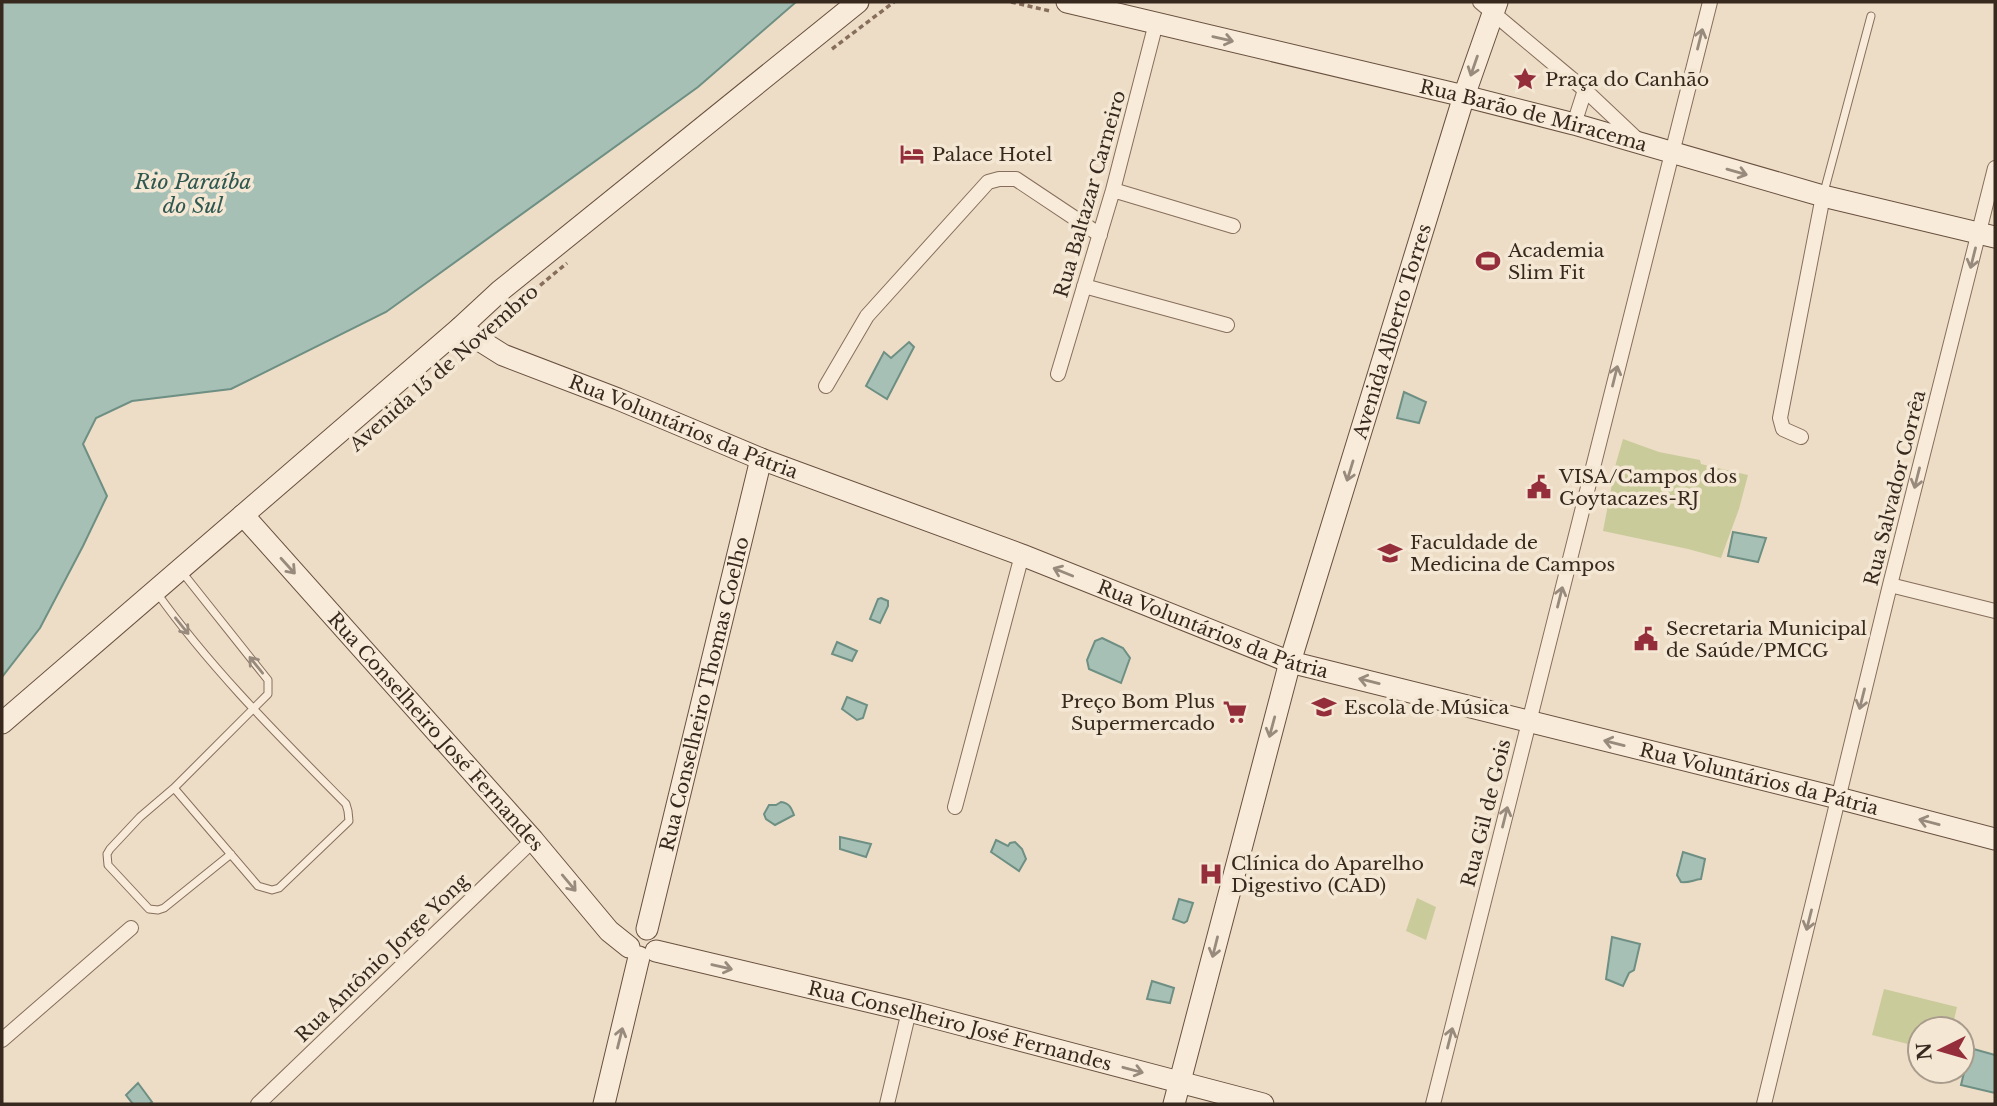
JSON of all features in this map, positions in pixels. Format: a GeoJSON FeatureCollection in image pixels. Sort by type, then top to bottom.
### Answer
{"type":"FeatureCollection","features":[{"type":"Feature","properties":{"kind":"main road","name":"Avenida 15 de Novembro"},"geometry":{"type":"LineString","coordinates":[[2,723],[243,515],[468,334],[500,291],[858,2]]}},
{"type":"Feature","properties":{"kind":"main road","name":"Avenida 15 de Novembro"},"geometry":{"type":"LineString","coordinates":[[837,19],[876,2]]}},
{"type":"Feature","properties":{"kind":"main road","name":"Rua Barão de Miracema"},"geometry":{"type":"LineString","coordinates":[[1067,2],[1464,96],[1574,124],[1823,196],[1987,235]]}},
{"type":"Feature","properties":{"kind":"main road","name":"Avenida Alberto Torres"},"geometry":{"type":"LineString","coordinates":[[1174,1104],[1290,662],[1490,5]]}},
{"type":"Feature","properties":{"kind":"main road","name":"Rua Voluntários da Pátria"},"geometry":{"type":"LineString","coordinates":[[468,334],[503,355],[618,399],[761,459],[1022,555],[1290,662],[1995,839]]}},
{"type":"Feature","properties":{"kind":"main road","name":"Rua Conselheiro Thomas Coelho"},"geometry":{"type":"LineString","coordinates":[[641,952],[657,941],[647,929],[761,459]]}},
{"type":"Feature","properties":{"kind":"main road","name":"Rua Conselheiro José Fernandes"},"geometry":{"type":"LineString","coordinates":[[243,515],[533,840],[609,931],[641,952],[909,1011],[1263,1104]]}},
{"type":"Feature","properties":{"kind":"main road"},"geometry":{"type":"LineString","coordinates":[[604,1104],[641,952]]}},
{"type":"Feature","properties":{"kind":"street","name":"Rua Gil de Gois"},"geometry":{"type":"LineString","coordinates":[[1433,1104],[1710,2]]}},
{"type":"Feature","properties":{"kind":"street"},"geometry":{"type":"LineString","coordinates":[[1490,5],[1643,144]]}},
{"type":"Feature","properties":{"kind":"street","name":"Rua Baltazar Carneiro"},"geometry":{"type":"LineString","coordinates":[[1058,374],[1113,190],[1156,23]]}},
{"type":"Feature","properties":{"kind":"street"},"geometry":{"type":"LineString","coordinates":[[1574,124],[1585,90]]}},
{"type":"Feature","properties":{"kind":"street","name":"Rua Salvador Corrêa"},"geometry":{"type":"LineString","coordinates":[[1764,1104],[1890,585],[1987,235],[1995,168]]}},
{"type":"Feature","properties":{"kind":"street"},"geometry":{"type":"LineString","coordinates":[[826,386],[867,316],[988,182],[1016,178],[1100,235]]}},
{"type":"Feature","properties":{"kind":"street"},"geometry":{"type":"LineString","coordinates":[[1113,190],[1233,226]]}},
{"type":"Feature","properties":{"kind":"street"},"geometry":{"type":"LineString","coordinates":[[1801,437],[1783,429],[1780,418],[1823,196]]}},
{"type":"Feature","properties":{"kind":"street"},"geometry":{"type":"LineString","coordinates":[[1084,286],[1227,325]]}},
{"type":"Feature","properties":{"kind":"street"},"geometry":{"type":"LineString","coordinates":[[955,807],[1022,555]]}},
{"type":"Feature","properties":{"kind":"street"},"geometry":{"type":"LineString","coordinates":[[1890,585],[1995,611]]}},
{"type":"Feature","properties":{"kind":"street","name":"Rua Antônio Jorge Yong"},"geometry":{"type":"LineString","coordinates":[[258,1104],[533,840]]}},
{"type":"Feature","properties":{"kind":"street"},"geometry":{"type":"LineString","coordinates":[[2,1040],[131,929]]}},
{"type":"Feature","properties":{"kind":"street"},"geometry":{"type":"LineString","coordinates":[[887,1104],[909,1011]]}},
{"type":"Feature","properties":{"kind":"lane"},"geometry":{"type":"LineString","coordinates":[[1823,196],[1871,16]]}},
{"type":"Feature","properties":{"kind":"lane"},"geometry":{"type":"LineString","coordinates":[[179,569],[268,680],[268,694],[110,849],[107,854],[108,865],[149,909],[158,910],[191,888],[231,854]]}},
{"type":"Feature","properties":{"kind":"lane"},"geometry":{"type":"LineString","coordinates":[[155,589],[197,644],[254,710],[346,804],[349,821],[300,870],[272,890],[258,886],[174,788]]}},
{"type":"Feature","properties":{"kind":"path"},"geometry":{"type":"LineString","coordinates":[[830,51],[894,2]]}},
{"type":"Feature","properties":{"kind":"path","name":"Avenida 15 de Novembro"},"geometry":{"type":"LineString","coordinates":[[468,334],[572,260]]}},
{"type":"Feature","properties":{"kind":"green space"},"geometry":{"type":"Polygon","coordinates":[[[1623,439],[1659,452],[1700,460],[1701,464],[1748,475],[1721,558],[1603,531],[1623,439]]]}},
{"type":"Feature","properties":{"kind":"green space"},"geometry":{"type":"Polygon","coordinates":[[[1417,898],[1436,907],[1426,940],[1406,931],[1417,898]]]}},
{"type":"Feature","properties":{"kind":"green space"},"geometry":{"type":"Polygon","coordinates":[[[1884,989],[1957,1007],[1955,1015],[1906,1015],[1906,1044],[1872,1035],[1884,989]]]}},
{"type":"Feature","properties":{"kind":"water","name":"Rio Paraíba do Sul"},"geometry":{"type":"Polygon","coordinates":[[[2,2],[796,2],[698,87],[386,312],[231,389],[132,401],[96,418],[83,444],[107,496],[40,628],[2,677],[2,2]]]}},
{"type":"Feature","properties":{"kind":"water"},"geometry":{"type":"Polygon","coordinates":[[[909,342],[914,347],[887,399],[866,386],[884,352],[891,358],[909,342]]]}},
{"type":"Feature","properties":{"kind":"water"},"geometry":{"type":"Polygon","coordinates":[[[1404,392],[1426,402],[1419,423],[1397,418],[1404,392]]]}},
{"type":"Feature","properties":{"kind":"water"},"geometry":{"type":"Polygon","coordinates":[[[1733,532],[1766,538],[1758,562],[1728,556],[1733,532]]]}},
{"type":"Feature","properties":{"kind":"water"},"geometry":{"type":"Polygon","coordinates":[[[878,599],[888,601],[888,606],[880,623],[870,619],[878,599]]]}},
{"type":"Feature","properties":{"kind":"water"},"geometry":{"type":"Polygon","coordinates":[[[1102,638],[1123,648],[1130,658],[1121,683],[1089,669],[1087,660],[1095,641],[1102,638]]]}},
{"type":"Feature","properties":{"kind":"water"},"geometry":{"type":"Polygon","coordinates":[[[837,642],[857,651],[852,661],[832,654],[837,642]]]}},
{"type":"Feature","properties":{"kind":"water"},"geometry":{"type":"Polygon","coordinates":[[[847,697],[867,705],[863,718],[857,720],[842,709],[847,697]]]}},
{"type":"Feature","properties":{"kind":"water"},"geometry":{"type":"Polygon","coordinates":[[[781,802],[789,806],[794,815],[775,825],[766,819],[764,814],[769,805],[781,802]]]}},
{"type":"Feature","properties":{"kind":"water"},"geometry":{"type":"Polygon","coordinates":[[[840,837],[871,844],[866,857],[840,849],[840,837]]]}},
{"type":"Feature","properties":{"kind":"water"},"geometry":{"type":"Polygon","coordinates":[[[996,840],[1008,846],[1015,842],[1022,849],[1026,859],[1019,871],[991,852],[996,840]]]}},
{"type":"Feature","properties":{"kind":"water"},"geometry":{"type":"Polygon","coordinates":[[[1683,852],[1705,859],[1701,879],[1681,882],[1677,875],[1683,852]]]}},
{"type":"Feature","properties":{"kind":"water"},"geometry":{"type":"Polygon","coordinates":[[[1179,899],[1193,903],[1184,923],[1173,919],[1179,899]]]}},
{"type":"Feature","properties":{"kind":"water"},"geometry":{"type":"Polygon","coordinates":[[[1612,937],[1640,944],[1634,970],[1629,973],[1623,986],[1606,979],[1612,937]]]}},
{"type":"Feature","properties":{"kind":"water"},"geometry":{"type":"Polygon","coordinates":[[[1152,981],[1174,988],[1170,1003],[1147,999],[1152,981]]]}},
{"type":"Feature","properties":{"kind":"water"},"geometry":{"type":"Polygon","coordinates":[[[1976,1050],[1995,1055],[1995,1093],[1961,1085],[1976,1085],[1976,1050]]]}},
{"type":"Feature","properties":{"kind":"water"},"geometry":{"type":"Polygon","coordinates":[[[138,1083],[152,1102],[149,1104],[133,1104],[126,1095],[138,1083]]]}},
{"type":"Feature","properties":{"kind":"place","name":"Praça do Canhão"},"geometry":{"type":"Point","coordinates":[1525,79]}},
{"type":"Feature","properties":{"kind":"place","name":"Palace Hotel"},"geometry":{"type":"Point","coordinates":[912,154]}},
{"type":"Feature","properties":{"kind":"place","name":"Academia Slim Fit"},"geometry":{"type":"Point","coordinates":[1488,261]}},
{"type":"Feature","properties":{"kind":"place","name":"VISA/Campos dos Goytacazes-RJ"},"geometry":{"type":"Point","coordinates":[1539,487]}},
{"type":"Feature","properties":{"kind":"place","name":"Faculdade de Medicina de Campos"},"geometry":{"type":"Point","coordinates":[1390,553]}},
{"type":"Feature","properties":{"kind":"place","name":"Secretaria Municipal de Saúde/PMCG"},"geometry":{"type":"Point","coordinates":[1646,639]}},
{"type":"Feature","properties":{"kind":"place","name":"Escola de Música"},"geometry":{"type":"Point","coordinates":[1324,707]}},
{"type":"Feature","properties":{"kind":"place","name":"Preço Bom Plus Supermercado"},"geometry":{"type":"Point","coordinates":[1235,712]}},
{"type":"Feature","properties":{"kind":"place","name":"Clínica do Aparelho Digestivo (CAD)"},"geometry":{"type":"Point","coordinates":[1211,874]}}]}
